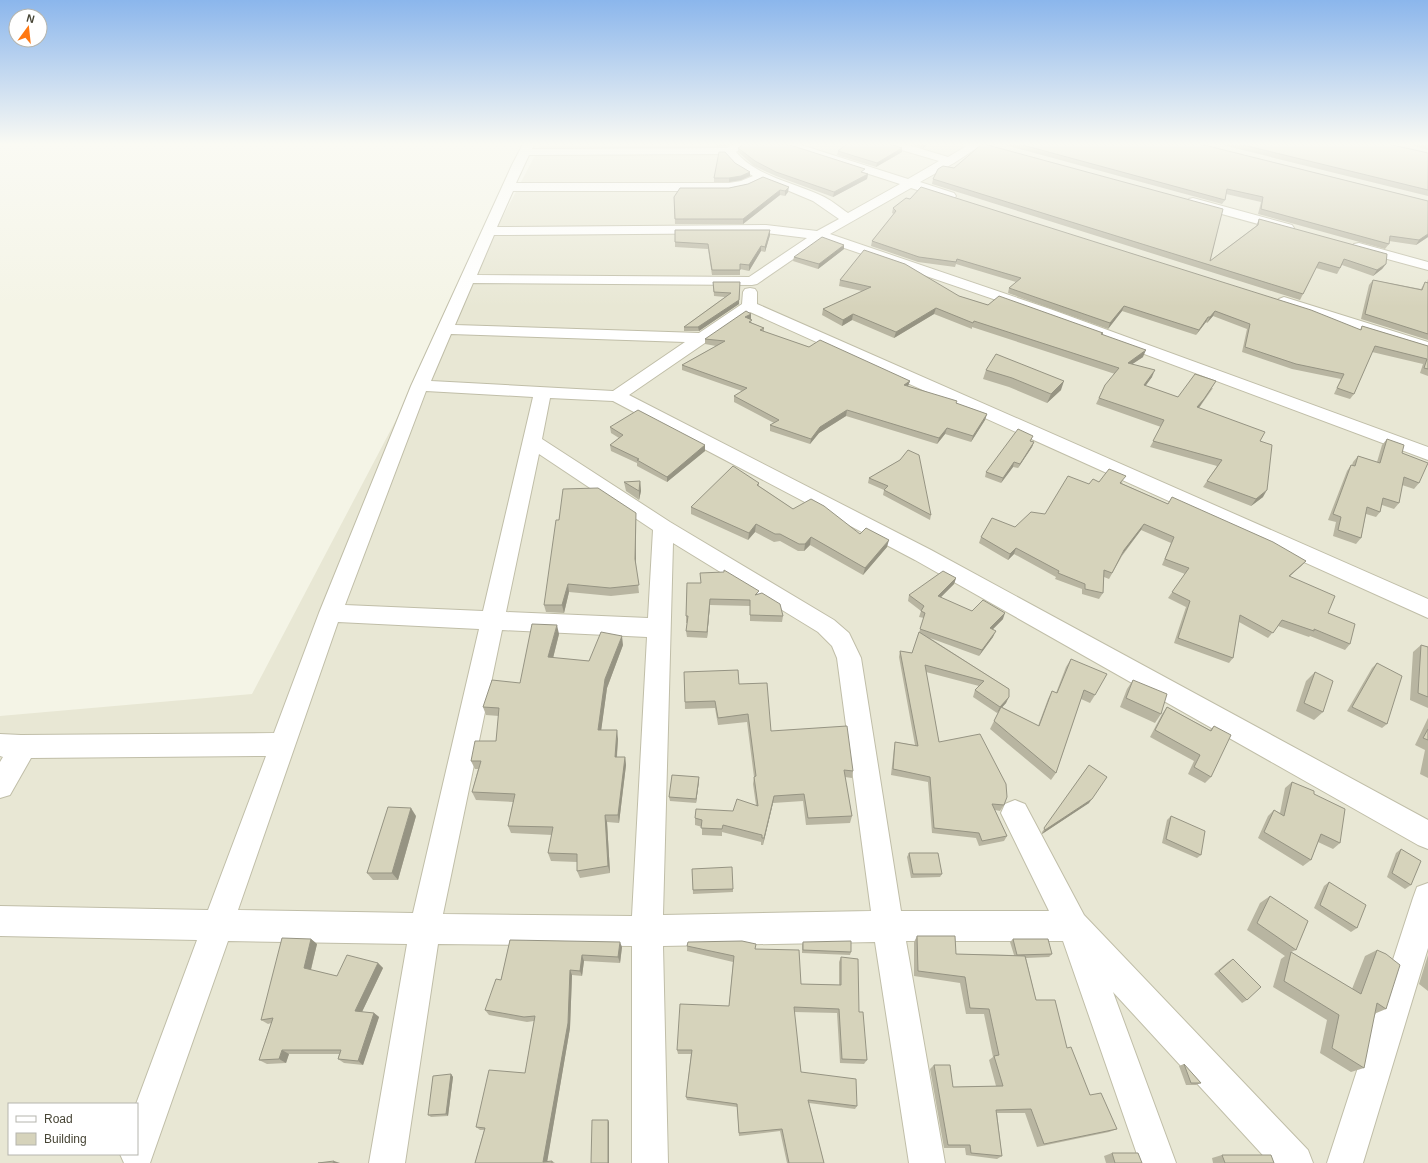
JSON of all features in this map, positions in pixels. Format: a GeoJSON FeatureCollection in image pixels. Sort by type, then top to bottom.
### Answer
{"type":"FeatureCollection","features":[{"type":"Feature","properties":{"kind":"street"},"geometry":{"type":"LineString","coordinates":[[138,1147],[330,613],[420,386],[504,198]]}},
{"type":"Feature","properties":{"kind":"street"},"geometry":{"type":"LineString","coordinates":[[817,198],[848,218]]}},
{"type":"Feature","properties":{"kind":"street"},"geometry":{"type":"LineString","coordinates":[[468,279],[752,281],[819,235],[885,198]]}},
{"type":"Feature","properties":{"kind":"street"},"geometry":{"type":"LineString","coordinates":[[955,198],[964,201]]}},
{"type":"Feature","properties":{"kind":"street"},"geometry":{"type":"LineString","coordinates":[[1182,199],[1297,231]]}},
{"type":"Feature","properties":{"kind":"street"},"geometry":{"type":"LineString","coordinates":[[489,231],[766,229],[819,235],[1045,312],[1428,454]]}},
{"type":"Feature","properties":{"kind":"street"},"geometry":{"type":"LineString","coordinates":[[1343,243],[1428,266]]}},
{"type":"Feature","properties":{"kind":"street"},"geometry":{"type":"LineString","coordinates":[[617,396],[749,306],[752,281]]}},
{"type":"Feature","properties":{"kind":"street"},"geometry":{"type":"LineString","coordinates":[[1268,297],[1428,347]]}},
{"type":"Feature","properties":{"kind":"street"},"geometry":{"type":"LineString","coordinates":[[749,306],[1428,609]]}},
{"type":"Feature","properties":{"kind":"street"},"geometry":{"type":"LineString","coordinates":[[446,329],[702,338]]}},
{"type":"Feature","properties":{"kind":"street"},"geometry":{"type":"LineString","coordinates":[[420,386],[617,396],[923,555],[1428,835]]}},
{"type":"Feature","properties":{"kind":"street"},"geometry":{"type":"LineString","coordinates":[[387,1163],[425,930],[543,392]]}},
{"type":"Feature","properties":{"kind":"street"},"geometry":{"type":"LineString","coordinates":[[532,441],[663,527],[826,626],[841,640],[850,658],[888,926],[927,1163]]}},
{"type":"Feature","properties":{"kind":"street"},"geometry":{"type":"LineString","coordinates":[[650,1163],[647,931],[663,527]]}},
{"type":"Feature","properties":{"kind":"street"},"geometry":{"type":"LineString","coordinates":[[330,613],[659,628]]}},
{"type":"Feature","properties":{"kind":"street"},"geometry":{"type":"LineString","coordinates":[[0,786],[12,746],[283,744]]}},
{"type":"Feature","properties":{"kind":"street"},"geometry":{"type":"LineString","coordinates":[[1014,813],[1073,926],[1158,1163]]}},
{"type":"Feature","properties":{"kind":"street"},"geometry":{"type":"LineString","coordinates":[[1345,1163],[1428,898]]}},
{"type":"Feature","properties":{"kind":"street"},"geometry":{"type":"LineString","coordinates":[[0,921],[425,930],[647,931],[888,926],[1073,926],[1295,1163]]}},
{"type":"Feature","properties":{"kind":"shaded area"},"geometry":{"type":"Polygon","coordinates":[[[512,198],[1428,198],[1428,1163],[0,1163],[0,716],[252,694],[512,198]]]}},
{"type":"Feature","properties":{"kind":"building"},"geometry":{"type":"Polygon","coordinates":[[[674,198],[769,198],[743,219],[675,219],[674,198]]]}},
{"type":"Feature","properties":{"kind":"building"},"geometry":{"type":"Polygon","coordinates":[[[906,198],[957,198],[1311,310],[1361,330],[1362,326],[1428,346],[1428,369],[1424,368],[1427,359],[1375,346],[1354,394],[1337,388],[1344,374],[1296,364],[1245,347],[1250,324],[1215,311],[1210,317],[1208,317],[1199,330],[1124,306],[1110,323],[1009,288],[1021,278],[957,259],[956,262],[919,257],[872,241],[896,211],[893,208],[906,198]]]}},
{"type":"Feature","properties":{"kind":"building"},"geometry":{"type":"Polygon","coordinates":[[[995,198],[1184,198],[1223,209],[1210,261],[1258,225],[1259,219],[1387,254],[1386,264],[1377,270],[1344,259],[1340,268],[1319,262],[1303,294],[995,198]]]}},
{"type":"Feature","properties":{"kind":"building"},"geometry":{"type":"Polygon","coordinates":[[[1263,198],[1417,198],[1428,201],[1428,234],[1419,240],[1390,236],[1389,244],[1261,209],[1263,198]]]}},
{"type":"Feature","properties":{"kind":"building"},"geometry":{"type":"Polygon","coordinates":[[[675,230],[770,230],[765,247],[761,246],[749,265],[740,264],[740,270],[712,270],[708,244],[675,242],[675,230]]]}},
{"type":"Feature","properties":{"kind":"building"},"geometry":{"type":"Polygon","coordinates":[[[822,237],[844,245],[819,264],[794,257],[822,237]]]}},
{"type":"Feature","properties":{"kind":"building"},"geometry":{"type":"Polygon","coordinates":[[[864,250],[905,264],[959,296],[988,305],[999,296],[1146,350],[1128,363],[1155,370],[1144,385],[1178,397],[1195,374],[1216,381],[1197,407],[1265,432],[1260,441],[1272,445],[1267,490],[1256,499],[1207,481],[1222,460],[1153,441],[1164,420],[1099,398],[1105,385],[1119,368],[974,321],[973,323],[936,308],[896,332],[853,314],[843,320],[823,309],[871,287],[840,280],[864,250]]]}},
{"type":"Feature","properties":{"kind":"building"},"geometry":{"type":"Polygon","coordinates":[[[1373,280],[1422,290],[1425,282],[1428,283],[1428,334],[1365,314],[1373,280]]]}},
{"type":"Feature","properties":{"kind":"building"},"geometry":{"type":"Polygon","coordinates":[[[713,282],[740,282],[739,300],[698,327],[684,327],[731,293],[714,292],[713,282]]]}},
{"type":"Feature","properties":{"kind":"building"},"geometry":{"type":"Polygon","coordinates":[[[746,311],[751,314],[745,317],[752,320],[749,322],[764,328],[760,330],[809,347],[820,340],[910,381],[904,385],[957,401],[956,403],[987,414],[973,436],[947,428],[939,438],[847,410],[820,427],[811,439],[770,425],[779,420],[734,396],[747,388],[682,365],[725,341],[705,339],[746,311]]]}},
{"type":"Feature","properties":{"kind":"building"},"geometry":{"type":"Polygon","coordinates":[[[996,354],[1064,381],[1051,394],[1012,378],[986,370],[996,354]]]}},
{"type":"Feature","properties":{"kind":"building"},"geometry":{"type":"Polygon","coordinates":[[[638,410],[705,445],[667,477],[637,460],[639,459],[610,445],[623,435],[610,427],[638,410]]]}},
{"type":"Feature","properties":{"kind":"building"},"geometry":{"type":"Polygon","coordinates":[[[1018,429],[1033,436],[1030,441],[1034,442],[1020,464],[1014,462],[1003,478],[986,472],[1018,429]]]}},
{"type":"Feature","properties":{"kind":"building"},"geometry":{"type":"Polygon","coordinates":[[[1387,439],[1404,445],[1402,453],[1428,463],[1419,483],[1404,477],[1399,503],[1383,498],[1380,512],[1367,507],[1361,538],[1338,530],[1341,517],[1333,514],[1351,465],[1355,466],[1358,456],[1380,463],[1387,439]]]}},
{"type":"Feature","properties":{"kind":"building"},"geometry":{"type":"Polygon","coordinates":[[[908,450],[919,455],[931,515],[884,490],[888,486],[869,478],[900,460],[908,450]]]}},
{"type":"Feature","properties":{"kind":"building"},"geometry":{"type":"Polygon","coordinates":[[[733,466],[759,483],[757,485],[793,509],[811,499],[824,506],[860,534],[866,528],[889,540],[865,568],[811,537],[805,544],[799,544],[756,524],[749,533],[691,507],[733,466]]]}},
{"type":"Feature","properties":{"kind":"building"},"geometry":{"type":"Polygon","coordinates":[[[1109,469],[1126,476],[1120,483],[1168,504],[1172,497],[1273,542],[1306,561],[1289,576],[1335,596],[1328,613],[1355,624],[1350,644],[1314,629],[1314,631],[1282,620],[1273,633],[1240,615],[1233,658],[1178,638],[1190,601],[1172,592],[1189,568],[1165,559],[1174,537],[1144,524],[1124,550],[1112,573],[1104,570],[1103,593],[1085,589],[1085,584],[1058,573],[1059,571],[1016,548],[1010,554],[981,537],[992,518],[1015,527],[1031,512],[1045,514],[1068,476],[1089,484],[1093,479],[1099,482],[1109,469]]]}},
{"type":"Feature","properties":{"kind":"building"},"geometry":{"type":"Polygon","coordinates":[[[640,481],[639,491],[624,482],[640,481]]]}},
{"type":"Feature","properties":{"kind":"building"},"geometry":{"type":"Polygon","coordinates":[[[598,488],[636,513],[635,559],[639,585],[610,588],[568,584],[562,605],[544,605],[556,520],[559,520],[563,489],[598,488]]]}},
{"type":"Feature","properties":{"kind":"building"},"geometry":{"type":"Polygon","coordinates":[[[724,570],[759,591],[755,595],[762,593],[780,604],[783,616],[750,615],[750,600],[710,599],[707,632],[686,631],[688,616],[686,616],[687,583],[701,583],[700,573],[724,572],[724,570]]]}},
{"type":"Feature","properties":{"kind":"building"},"geometry":{"type":"Polygon","coordinates":[[[943,571],[956,578],[938,596],[972,611],[983,600],[1005,613],[990,628],[996,631],[982,650],[920,629],[925,613],[921,611],[924,606],[909,595],[943,571]]]}},
{"type":"Feature","properties":{"kind":"building"},"geometry":{"type":"Polygon","coordinates":[[[532,624],[557,625],[548,657],[589,661],[601,632],[622,636],[605,679],[598,730],[617,730],[615,757],[625,757],[618,815],[605,815],[608,866],[577,871],[577,854],[548,853],[553,827],[508,826],[515,794],[472,792],[481,761],[471,761],[475,741],[496,741],[499,708],[483,707],[492,680],[520,683],[532,624]]]}},
{"type":"Feature","properties":{"kind":"building"},"geometry":{"type":"Polygon","coordinates":[[[919,632],[1009,689],[1009,697],[1000,707],[975,690],[984,681],[925,665],[939,742],[980,734],[1006,784],[1007,797],[1004,805],[992,804],[1007,836],[982,841],[979,833],[934,828],[930,777],[893,769],[895,742],[918,746],[900,651],[912,653],[919,632]]]}},
{"type":"Feature","properties":{"kind":"building"},"geometry":{"type":"Polygon","coordinates":[[[1421,645],[1428,647],[1428,697],[1418,693],[1421,645]]]}},
{"type":"Feature","properties":{"kind":"building"},"geometry":{"type":"Polygon","coordinates":[[[1071,659],[1107,674],[1095,695],[1084,690],[1056,773],[994,721],[1001,707],[1039,726],[1052,691],[1057,693],[1071,659]]]}},
{"type":"Feature","properties":{"kind":"building"},"geometry":{"type":"Polygon","coordinates":[[[1377,663],[1402,676],[1387,724],[1352,707],[1377,663]]]}},
{"type":"Feature","properties":{"kind":"building"},"geometry":{"type":"Polygon","coordinates":[[[738,670],[739,684],[767,683],[771,731],[847,726],[853,771],[844,770],[852,816],[808,818],[804,794],[774,796],[764,838],[762,838],[762,835],[723,825],[722,829],[701,828],[702,820],[695,818],[696,809],[733,811],[737,799],[758,806],[754,777],[756,776],[748,714],[718,718],[715,701],[685,702],[684,672],[738,670]]]}},
{"type":"Feature","properties":{"kind":"building"},"geometry":{"type":"Polygon","coordinates":[[[1315,672],[1333,681],[1323,712],[1304,703],[1315,672]]]}},
{"type":"Feature","properties":{"kind":"building"},"geometry":{"type":"Polygon","coordinates":[[[1133,680],[1167,694],[1161,714],[1126,698],[1133,680]]]}},
{"type":"Feature","properties":{"kind":"building"},"geometry":{"type":"Polygon","coordinates":[[[1167,707],[1211,731],[1214,726],[1231,735],[1211,777],[1194,767],[1200,755],[1155,730],[1167,707]]]}},
{"type":"Feature","properties":{"kind":"building"},"geometry":{"type":"Polygon","coordinates":[[[1428,729],[1428,740],[1423,738],[1428,729]]]}},
{"type":"Feature","properties":{"kind":"building"},"geometry":{"type":"Polygon","coordinates":[[[1089,765],[1107,777],[1092,799],[1045,830],[1044,828],[1089,765]]]}},
{"type":"Feature","properties":{"kind":"building"},"geometry":{"type":"Polygon","coordinates":[[[672,775],[699,777],[696,799],[669,797],[672,775]]]}},
{"type":"Feature","properties":{"kind":"building"},"geometry":{"type":"Polygon","coordinates":[[[1292,782],[1314,791],[1314,794],[1345,809],[1340,843],[1321,834],[1311,860],[1264,832],[1274,810],[1284,816],[1292,782]]]}},
{"type":"Feature","properties":{"kind":"building"},"geometry":{"type":"Polygon","coordinates":[[[388,807],[411,808],[392,873],[367,873],[388,807]]]}},
{"type":"Feature","properties":{"kind":"building"},"geometry":{"type":"Polygon","coordinates":[[[1171,816],[1205,831],[1201,855],[1166,839],[1171,816]]]}},
{"type":"Feature","properties":{"kind":"building"},"geometry":{"type":"Polygon","coordinates":[[[1401,849],[1421,861],[1411,885],[1392,873],[1401,849]]]}},
{"type":"Feature","properties":{"kind":"building"},"geometry":{"type":"Polygon","coordinates":[[[909,853],[938,853],[942,874],[913,874],[909,853]]]}},
{"type":"Feature","properties":{"kind":"building"},"geometry":{"type":"Polygon","coordinates":[[[732,867],[733,889],[693,890],[692,869],[732,867]]]}},
{"type":"Feature","properties":{"kind":"building"},"geometry":{"type":"Polygon","coordinates":[[[1329,882],[1366,905],[1357,928],[1320,905],[1329,882]]]}},
{"type":"Feature","properties":{"kind":"building"},"geometry":{"type":"Polygon","coordinates":[[[1270,896],[1308,921],[1296,950],[1257,923],[1270,896]]]}},
{"type":"Feature","properties":{"kind":"building"},"geometry":{"type":"Polygon","coordinates":[[[917,936],[955,936],[956,954],[1025,956],[1036,1000],[1055,1000],[1067,1048],[1071,1047],[1090,1095],[1101,1093],[1117,1129],[1044,1144],[1031,1109],[996,1110],[1002,1156],[971,1153],[970,1145],[948,1145],[934,1065],[950,1065],[953,1087],[1003,1086],[994,1056],[999,1055],[989,1009],[970,1008],[965,977],[918,971],[917,936]]]}},
{"type":"Feature","properties":{"kind":"building"},"geometry":{"type":"Polygon","coordinates":[[[282,938],[311,939],[304,968],[337,976],[347,955],[378,963],[355,1011],[374,1013],[358,1061],[338,1059],[341,1050],[282,1050],[279,1059],[259,1060],[273,1018],[261,1020],[282,938]]]}},
{"type":"Feature","properties":{"kind":"building"},"geometry":{"type":"Polygon","coordinates":[[[1013,939],[1048,939],[1052,954],[1017,955],[1013,939]]]}},
{"type":"Feature","properties":{"kind":"building"},"geometry":{"type":"Polygon","coordinates":[[[510,940],[620,942],[618,957],[582,955],[580,971],[570,970],[568,1023],[543,1162],[552,1161],[552,1163],[475,1163],[485,1128],[476,1127],[489,1070],[525,1073],[535,1016],[524,1017],[485,1010],[496,979],[501,980],[510,940]]]}},
{"type":"Feature","properties":{"kind":"building"},"geometry":{"type":"Polygon","coordinates":[[[742,941],[756,944],[755,949],[799,950],[801,984],[841,985],[841,957],[858,959],[859,1012],[863,1012],[867,1060],[842,1059],[839,1009],[794,1007],[801,1072],[856,1079],[857,1106],[808,1100],[824,1163],[789,1163],[782,1129],[739,1133],[737,1104],[686,1097],[692,1050],[677,1050],[680,1004],[729,1006],[734,956],[687,946],[688,942],[742,941]]]}},
{"type":"Feature","properties":{"kind":"building"},"geometry":{"type":"Polygon","coordinates":[[[851,941],[851,952],[803,950],[803,942],[851,941]]]}},
{"type":"Feature","properties":{"kind":"building"},"geometry":{"type":"Polygon","coordinates":[[[1377,950],[1386,954],[1400,965],[1386,1009],[1377,1003],[1364,1068],[1332,1048],[1339,1015],[1284,981],[1291,952],[1361,994],[1377,950]]]}},
{"type":"Feature","properties":{"kind":"building"},"geometry":{"type":"Polygon","coordinates":[[[1233,959],[1261,987],[1247,1000],[1219,971],[1233,959]]]}},
{"type":"Feature","properties":{"kind":"building"},"geometry":{"type":"Polygon","coordinates":[[[1184,1064],[1201,1083],[1191,1083],[1184,1064]]]}},
{"type":"Feature","properties":{"kind":"building"},"geometry":{"type":"Polygon","coordinates":[[[451,1074],[446,1114],[428,1115],[433,1076],[451,1074]]]}},
{"type":"Feature","properties":{"kind":"building"},"geometry":{"type":"Polygon","coordinates":[[[592,1120],[608,1120],[608,1163],[591,1163],[592,1120]]]}},
{"type":"Feature","properties":{"kind":"building"},"geometry":{"type":"Polygon","coordinates":[[[1112,1153],[1138,1153],[1142,1163],[1115,1163],[1112,1153]]]}},
{"type":"Feature","properties":{"kind":"building"},"geometry":{"type":"Polygon","coordinates":[[[1222,1155],[1271,1155],[1274,1163],[1225,1163],[1222,1155]]]}},
{"type":"Feature","properties":{"kind":"building"},"geometry":{"type":"Polygon","coordinates":[[[334,1161],[333,1163],[318,1163],[334,1161]]]}}]}
